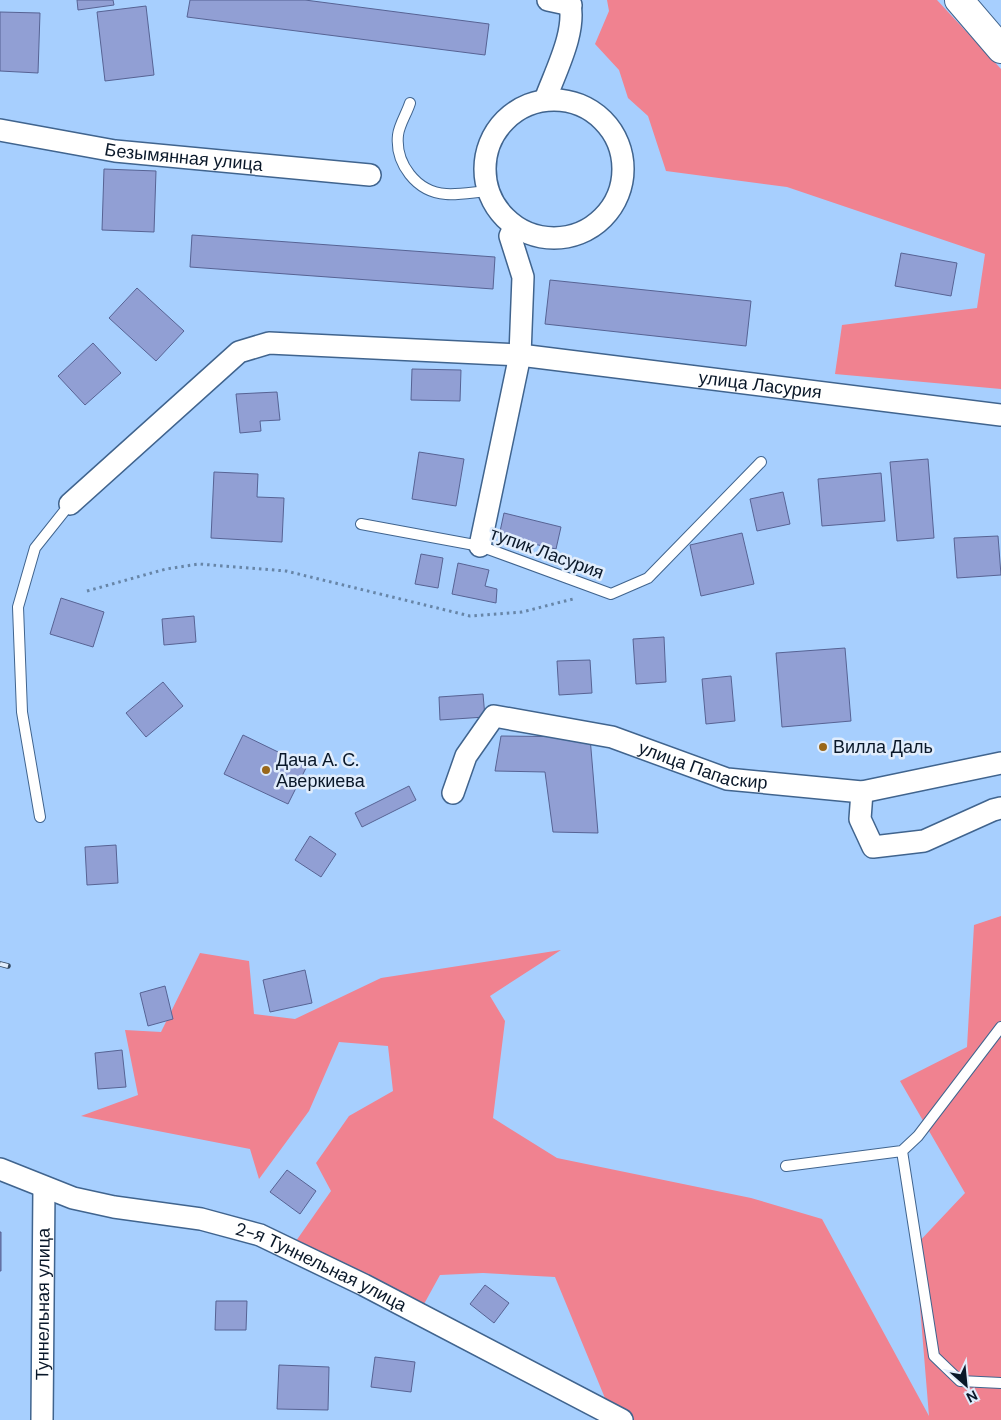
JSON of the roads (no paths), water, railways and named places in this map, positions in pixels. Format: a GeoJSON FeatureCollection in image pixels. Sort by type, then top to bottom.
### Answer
{"type":"FeatureCollection","features":[{"type":"Feature","properties":{"kind":"highway"},"geometry":{"type":"LineString","coordinates":[[959,0],[1001,49]]}},
{"type":"Feature","properties":{"kind":"street"},"geometry":{"type":"LineString","coordinates":[[545,100],[569,35],[570,3],[548,0]]}},
{"type":"Feature","properties":{"kind":"street"},"geometry":{"type":"LineString","coordinates":[[545,100],[567,101],[588,109],[606,123],[618,142],[623,164],[621,186],[612,206],[598,223],[578,234],[556,239],[534,236],[514,227],[497,210],[488,192],[484,165],[490,142],[503,122],[522,108],[545,100]]}},
{"type":"Feature","properties":{"kind":"street","name":"Безымянная улица"},"geometry":{"type":"LineString","coordinates":[[0,130],[115,151],[370,175]]}},
{"type":"Feature","properties":{"kind":"street"},"geometry":{"type":"LineString","coordinates":[[480,546],[520,355],[523,277],[510,236],[514,227]]}},
{"type":"Feature","properties":{"kind":"street","name":"улица Ласурия"},"geometry":{"type":"LineString","coordinates":[[70,504],[239,352],[270,343],[520,355],[1001,415]]}},
{"type":"Feature","properties":{"kind":"street","name":"улица Папаскир"},"geometry":{"type":"LineString","coordinates":[[453,794],[466,756],[494,716],[612,737],[726,779],[862,792],[1001,764]]}},
{"type":"Feature","properties":{"kind":"street"},"geometry":{"type":"LineString","coordinates":[[862,792],[860,819],[872,847],[924,841],[1001,808]]}},
{"type":"Feature","properties":{"kind":"street","name":"2-я Туннельная улица"},"geometry":{"type":"LineString","coordinates":[[0,1170],[73,1198],[114,1207],[201,1219],[260,1235],[364,1285],[622,1420]]}},
{"type":"Feature","properties":{"kind":"street","name":"Туннельная улица"},"geometry":{"type":"LineString","coordinates":[[42,1420],[44,1187]]}},
{"type":"Feature","properties":{"kind":"lane"},"geometry":{"type":"LineString","coordinates":[[410,103],[398,135],[400,160],[413,179],[426,188],[444,194],[488,192]]}},
{"type":"Feature","properties":{"kind":"lane","name":"тупик Ласурия"},"geometry":{"type":"LineString","coordinates":[[361,524],[480,546],[611,594],[648,578],[761,462]]}},
{"type":"Feature","properties":{"kind":"lane"},"geometry":{"type":"LineString","coordinates":[[40,817],[22,712],[18,607],[35,548],[70,504]]}},
{"type":"Feature","properties":{"kind":"lane"},"geometry":{"type":"LineString","coordinates":[[786,1166],[902,1151],[918,1136],[1001,1028]]}},
{"type":"Feature","properties":{"kind":"lane"},"geometry":{"type":"LineString","coordinates":[[902,1151],[934,1356],[960,1380],[1001,1383]]}},
{"type":"Feature","properties":{"kind":"railway"},"geometry":{"type":"LineString","coordinates":[[0,964],[8,966]]}},
{"type":"Feature","properties":{"kind":"place","name":"Вилла Даль"},"geometry":{"type":"Point","coordinates":[823,747]}},
{"type":"Feature","properties":{"kind":"place","name":"Дача А. С. Аверкиева"},"geometry":{"type":"Point","coordinates":[266,770]}}]}
